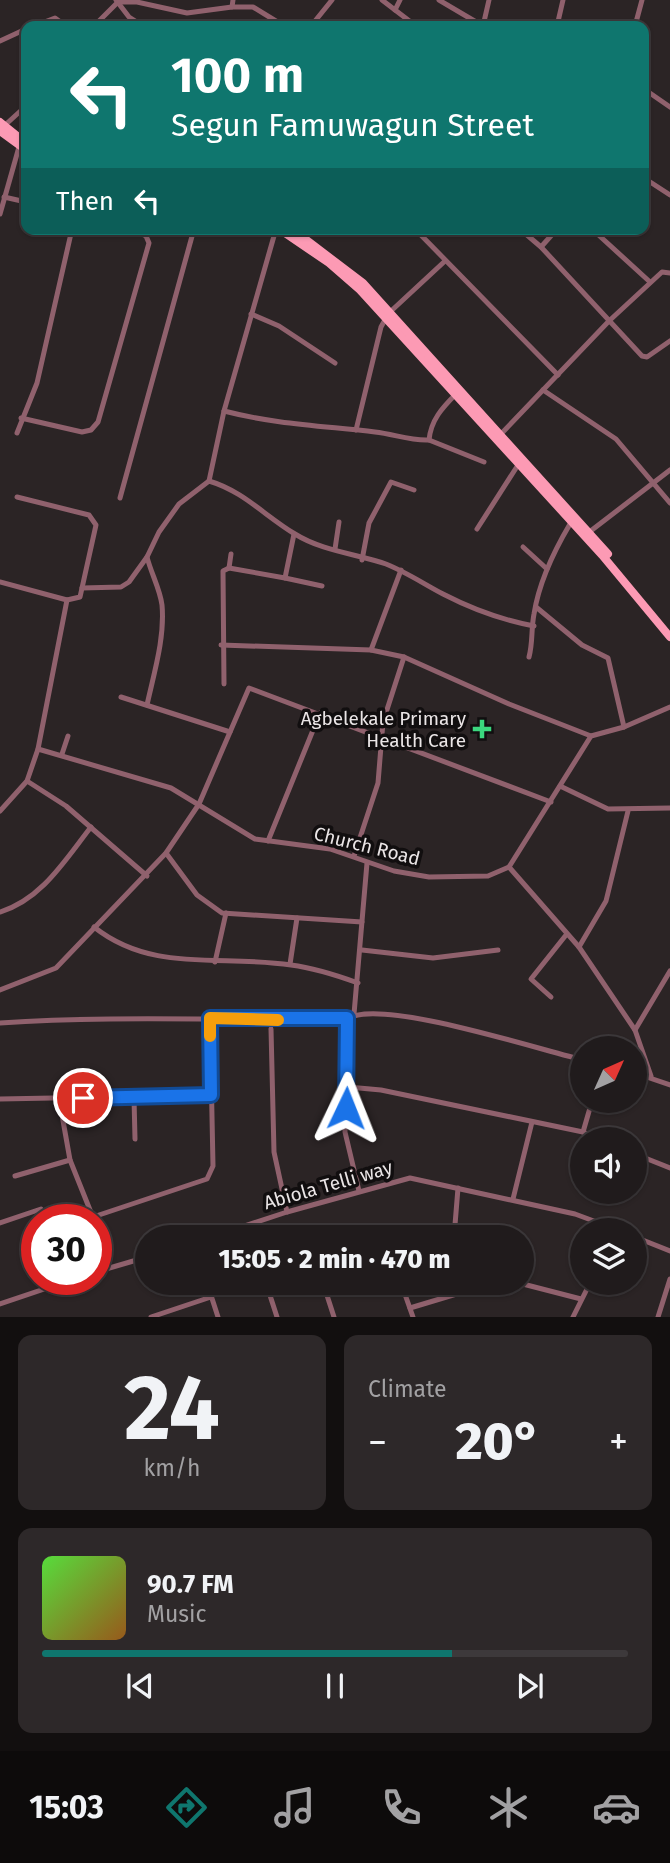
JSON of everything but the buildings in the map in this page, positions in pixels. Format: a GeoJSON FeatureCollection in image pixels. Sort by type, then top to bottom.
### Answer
{"type":"FeatureCollection","features":[{"type":"Feature","properties":{"kind":"main road"},"geometry":{"type":"LineString","coordinates":[[1,126],[21,144]]}},
{"type":"Feature","properties":{"kind":"main road"},"geometry":{"type":"LineString","coordinates":[[286,235],[337,269],[388,315],[456,394],[589,533],[670,629]]}},
{"type":"Feature","properties":{"kind":"main road"},"geometry":{"type":"LineString","coordinates":[[300,235],[343,265],[498,437],[518,465],[570,524],[602,555],[670,637]]}},
{"type":"Feature","properties":{"kind":"street"},"geometry":{"type":"LineString","coordinates":[[314,21],[332,0]]}},
{"type":"Feature","properties":{"kind":"street"},"geometry":{"type":"LineString","coordinates":[[382,0],[409,21]]}},
{"type":"Feature","properties":{"kind":"street"},"geometry":{"type":"LineString","coordinates":[[395,10],[400,0]]}},
{"type":"Feature","properties":{"kind":"street"},"geometry":{"type":"LineString","coordinates":[[439,0],[475,21]]}},
{"type":"Feature","properties":{"kind":"street"},"geometry":{"type":"LineString","coordinates":[[484,21],[489,0]]}},
{"type":"Feature","properties":{"kind":"street"},"geometry":{"type":"LineString","coordinates":[[558,21],[563,0]]}},
{"type":"Feature","properties":{"kind":"street"},"geometry":{"type":"LineString","coordinates":[[636,21],[642,0]]}},
{"type":"Feature","properties":{"kind":"street"},"geometry":{"type":"LineString","coordinates":[[116,1],[137,2],[187,13],[233,4],[253,7],[276,21]]}},
{"type":"Feature","properties":{"kind":"street"},"geometry":{"type":"LineString","coordinates":[[98,21],[116,1]]}},
{"type":"Feature","properties":{"kind":"street"},"geometry":{"type":"LineString","coordinates":[[116,1],[122,10],[136,21]]}},
{"type":"Feature","properties":{"kind":"street"},"geometry":{"type":"LineString","coordinates":[[0,41],[21,31]]}},
{"type":"Feature","properties":{"kind":"street"},"geometry":{"type":"LineString","coordinates":[[649,92],[670,107]]}},
{"type":"Feature","properties":{"kind":"street"},"geometry":{"type":"LineString","coordinates":[[1,126],[21,110]]}},
{"type":"Feature","properties":{"kind":"street"},"geometry":{"type":"LineString","coordinates":[[0,214],[8,182],[21,154]]}},
{"type":"Feature","properties":{"kind":"street"},"geometry":{"type":"LineString","coordinates":[[0,180],[8,182]]}},
{"type":"Feature","properties":{"kind":"street"},"geometry":{"type":"LineString","coordinates":[[649,180],[670,195]]}},
{"type":"Feature","properties":{"kind":"street"},"geometry":{"type":"LineString","coordinates":[[4,197],[21,201]]}},
{"type":"Feature","properties":{"kind":"street"},"geometry":{"type":"LineString","coordinates":[[17,433],[37,383],[71,235]]}},
{"type":"Feature","properties":{"kind":"street"},"geometry":{"type":"LineString","coordinates":[[21,418],[82,432],[91,430],[98,422],[149,243],[144,235]]}},
{"type":"Feature","properties":{"kind":"street"},"geometry":{"type":"LineString","coordinates":[[120,498],[192,235]]}},
{"type":"Feature","properties":{"kind":"street"},"geometry":{"type":"LineString","coordinates":[[82,588],[121,587],[129,582],[179,504],[209,481],[224,411],[275,235]]}},
{"type":"Feature","properties":{"kind":"street"},"geometry":{"type":"LineString","coordinates":[[421,235],[558,375]]}},
{"type":"Feature","properties":{"kind":"street"},"geometry":{"type":"LineString","coordinates":[[527,235],[642,356],[648,357],[670,341]]}},
{"type":"Feature","properties":{"kind":"street"},"geometry":{"type":"LineString","coordinates":[[541,247],[551,235]]}},
{"type":"Feature","properties":{"kind":"street"},"geometry":{"type":"LineString","coordinates":[[599,235],[650,282]]}},
{"type":"Feature","properties":{"kind":"street"},"geometry":{"type":"LineString","coordinates":[[356,430],[381,327],[388,315],[445,261]]}},
{"type":"Feature","properties":{"kind":"street"},"geometry":{"type":"LineString","coordinates":[[498,437],[609,321],[662,272],[670,273]]}},
{"type":"Feature","properties":{"kind":"street"},"geometry":{"type":"LineString","coordinates":[[251,314],[279,326],[335,363]]}},
{"type":"Feature","properties":{"kind":"street"},"geometry":{"type":"LineString","coordinates":[[543,390],[616,439],[670,503]]}},
{"type":"Feature","properties":{"kind":"street"},"geometry":{"type":"LineString","coordinates":[[429,440],[430,427],[456,394]]}},
{"type":"Feature","properties":{"kind":"street"},"geometry":{"type":"LineString","coordinates":[[224,411],[270,422],[356,430],[413,441],[429,440],[484,462]]}},
{"type":"Feature","properties":{"kind":"street"},"geometry":{"type":"LineString","coordinates":[[477,529],[518,465]]}},
{"type":"Feature","properties":{"kind":"street"},"geometry":{"type":"LineString","coordinates":[[589,533],[670,470]]}},
{"type":"Feature","properties":{"kind":"street"},"geometry":{"type":"LineString","coordinates":[[209,481],[245,498],[295,534],[362,560],[401,570],[473,608],[504,620],[534,626]]}},
{"type":"Feature","properties":{"kind":"street"},"geometry":{"type":"LineString","coordinates":[[362,560],[369,523],[391,482],[414,490]]}},
{"type":"Feature","properties":{"kind":"street"},"geometry":{"type":"LineString","coordinates":[[0,582],[67,600],[77,599],[82,588],[96,525],[95,519],[17,497]]}},
{"type":"Feature","properties":{"kind":"street"},"geometry":{"type":"LineString","coordinates":[[335,549],[339,522]]}},
{"type":"Feature","properties":{"kind":"street"},"geometry":{"type":"LineString","coordinates":[[529,657],[536,607],[547,569],[570,524]]}},
{"type":"Feature","properties":{"kind":"street"},"geometry":{"type":"LineString","coordinates":[[285,578],[295,534]]}},
{"type":"Feature","properties":{"kind":"street"},"geometry":{"type":"LineString","coordinates":[[523,547],[547,569]]}},
{"type":"Feature","properties":{"kind":"street"},"geometry":{"type":"LineString","coordinates":[[229,568],[231,554]]}},
{"type":"Feature","properties":{"kind":"street"},"geometry":{"type":"LineString","coordinates":[[147,557],[162,604],[159,650],[147,705]]}},
{"type":"Feature","properties":{"kind":"street"},"geometry":{"type":"LineString","coordinates":[[224,684],[221,645],[223,572],[229,568],[322,586]]}},
{"type":"Feature","properties":{"kind":"street"},"geometry":{"type":"LineString","coordinates":[[371,650],[379,621],[401,570]]}},
{"type":"Feature","properties":{"kind":"street"},"geometry":{"type":"LineString","coordinates":[[0,811],[27,781],[38,749],[67,600]]}},
{"type":"Feature","properties":{"kind":"street"},"geometry":{"type":"LineString","coordinates":[[536,607],[582,645],[608,659],[624,727]]}},
{"type":"Feature","properties":{"kind":"street"},"geometry":{"type":"LineString","coordinates":[[221,645],[371,650],[404,657],[509,704],[591,736],[624,727],[670,707]]}},
{"type":"Feature","properties":{"kind":"street"},"geometry":{"type":"LineString","coordinates":[[354,856],[378,783],[384,736],[383,722],[404,657]]}},
{"type":"Feature","properties":{"kind":"street"},"geometry":{"type":"LineString","coordinates":[[0,990],[57,968],[166,853],[199,804],[248,688],[384,736],[551,802]]}},
{"type":"Feature","properties":{"kind":"street"},"geometry":{"type":"LineString","coordinates":[[121,698],[230,732]]}},
{"type":"Feature","properties":{"kind":"street"},"geometry":{"type":"LineString","coordinates":[[268,841],[320,713]]}},
{"type":"Feature","properties":{"kind":"street"},"geometry":{"type":"LineString","coordinates":[[62,754],[68,736]]}},
{"type":"Feature","properties":{"kind":"street"},"geometry":{"type":"LineString","coordinates":[[591,736],[509,867],[579,947],[635,1030],[651,1076]]}},
{"type":"Feature","properties":{"kind":"street","name":"Church Road"},"geometry":{"type":"LineString","coordinates":[[38,749],[171,788],[246,836],[330,849],[401,872],[443,878],[488,876],[509,867]]}},
{"type":"Feature","properties":{"kind":"street"},"geometry":{"type":"LineString","coordinates":[[27,781],[91,827],[147,876]]}},
{"type":"Feature","properties":{"kind":"street"},"geometry":{"type":"LineString","coordinates":[[560,786],[600,806],[628,811],[670,808]]}},
{"type":"Feature","properties":{"kind":"street"},"geometry":{"type":"LineString","coordinates":[[579,947],[606,901],[628,811]]}},
{"type":"Feature","properties":{"kind":"street"},"geometry":{"type":"LineString","coordinates":[[0,912],[15,907],[40,889],[91,827]]}},
{"type":"Feature","properties":{"kind":"street"},"geometry":{"type":"LineString","coordinates":[[166,853],[197,895],[213,908],[226,913],[362,922]]}},
{"type":"Feature","properties":{"kind":"street"},"geometry":{"type":"LineString","coordinates":[[354,1014],[362,950],[367,863]]}},
{"type":"Feature","properties":{"kind":"street"},"geometry":{"type":"LineString","coordinates":[[215,962],[226,913]]}},
{"type":"Feature","properties":{"kind":"street"},"geometry":{"type":"LineString","coordinates":[[290,964],[297,918]]}},
{"type":"Feature","properties":{"kind":"street"},"geometry":{"type":"LineString","coordinates":[[94,927],[127,947],[149,955],[215,962],[290,964],[358,983]]}},
{"type":"Feature","properties":{"kind":"street"},"geometry":{"type":"LineString","coordinates":[[551,997],[531,979],[566,935]]}},
{"type":"Feature","properties":{"kind":"street"},"geometry":{"type":"LineString","coordinates":[[362,950],[433,958],[498,950]]}},
{"type":"Feature","properties":{"kind":"street"},"geometry":{"type":"LineString","coordinates":[[635,1030],[670,971]]}},
{"type":"Feature","properties":{"kind":"street"},"geometry":{"type":"LineString","coordinates":[[0,1023],[90,1017],[347,1018],[354,1014],[431,1020],[570,1057]]}},
{"type":"Feature","properties":{"kind":"street"},"geometry":{"type":"LineString","coordinates":[[112,1212],[207,1179],[213,1166],[210,1018]]}},
{"type":"Feature","properties":{"kind":"street"},"geometry":{"type":"LineString","coordinates":[[347,1018],[348,1087],[345,1132],[359,1191]]}},
{"type":"Feature","properties":{"kind":"street"},"geometry":{"type":"LineString","coordinates":[[271,1029],[274,1152],[287,1212]]}},
{"type":"Feature","properties":{"kind":"street"},"geometry":{"type":"LineString","coordinates":[[648,1075],[670,1085]]}},
{"type":"Feature","properties":{"kind":"street"},"geometry":{"type":"LineString","coordinates":[[348,1087],[381,1090],[570,1130]]}},
{"type":"Feature","properties":{"kind":"street"},"geometry":{"type":"LineString","coordinates":[[0,1099],[211,1095]]}},
{"type":"Feature","properties":{"kind":"street"},"geometry":{"type":"LineString","coordinates":[[59,1098],[70,1160],[88,1204]]}},
{"type":"Feature","properties":{"kind":"street"},"geometry":{"type":"LineString","coordinates":[[134,1098],[135,1139]]}},
{"type":"Feature","properties":{"kind":"street"},"geometry":{"type":"LineString","coordinates":[[513,1199],[531,1122]]}},
{"type":"Feature","properties":{"kind":"street"},"geometry":{"type":"LineString","coordinates":[[647,1159],[670,1168]]}},
{"type":"Feature","properties":{"kind":"street"},"geometry":{"type":"LineString","coordinates":[[15,1176],[70,1160]]}},
{"type":"Feature","properties":{"kind":"street","name":"Abiola Telli way"},"geometry":{"type":"LineString","coordinates":[[249,1225],[410,1178],[513,1199],[586,1218]]}},
{"type":"Feature","properties":{"kind":"street"},"geometry":{"type":"LineString","coordinates":[[455,1225],[458,1188]]}},
{"type":"Feature","properties":{"kind":"street"},"geometry":{"type":"LineString","coordinates":[[0,1223],[21,1216]]}},
{"type":"Feature","properties":{"kind":"street"},"geometry":{"type":"LineString","coordinates":[[647,1242],[670,1251]]}},
{"type":"Feature","properties":{"kind":"street"},"geometry":{"type":"LineString","coordinates":[[112,1267],[135,1260]]}},
{"type":"Feature","properties":{"kind":"street"},"geometry":{"type":"LineString","coordinates":[[658,1317],[670,1279]]}},
{"type":"Feature","properties":{"kind":"street"},"geometry":{"type":"LineString","coordinates":[[534,1287],[581,1299]]}},
{"type":"Feature","properties":{"kind":"street"},"geometry":{"type":"LineString","coordinates":[[0,1303],[25,1295]]}},
{"type":"Feature","properties":{"kind":"street"},"geometry":{"type":"LineString","coordinates":[[271,1295],[277,1317]]}},
{"type":"Feature","properties":{"kind":"street"},"geometry":{"type":"LineString","coordinates":[[327,1295],[334,1317]]}},
{"type":"Feature","properties":{"kind":"street"},"geometry":{"type":"LineString","coordinates":[[405,1295],[414,1317]]}},
{"type":"Feature","properties":{"kind":"street"},"geometry":{"type":"LineString","coordinates":[[410,1308],[453,1295]]}},
{"type":"Feature","properties":{"kind":"street"},"geometry":{"type":"LineString","coordinates":[[573,1317],[583,1295]]}},
{"type":"Feature","properties":{"kind":"street"},"geometry":{"type":"LineString","coordinates":[[151,1317],[211,1297],[218,1317]]}},
{"type":"Feature","properties":{"kind":"slow traffic"},"geometry":{"type":"LineString","coordinates":[[210,1036],[210,1018],[278,1020]]}},
{"type":"Feature","properties":{"kind":"place","name":"Agbelekale Primary Health Care"},"geometry":{"type":"Point","coordinates":[482,729]}},
{"type":"Feature","properties":{"kind":"route"},"geometry":{"type":"LineString","coordinates":[[83,1098],[211,1095],[210,1018],[347,1018],[346,1108]]}}]}
